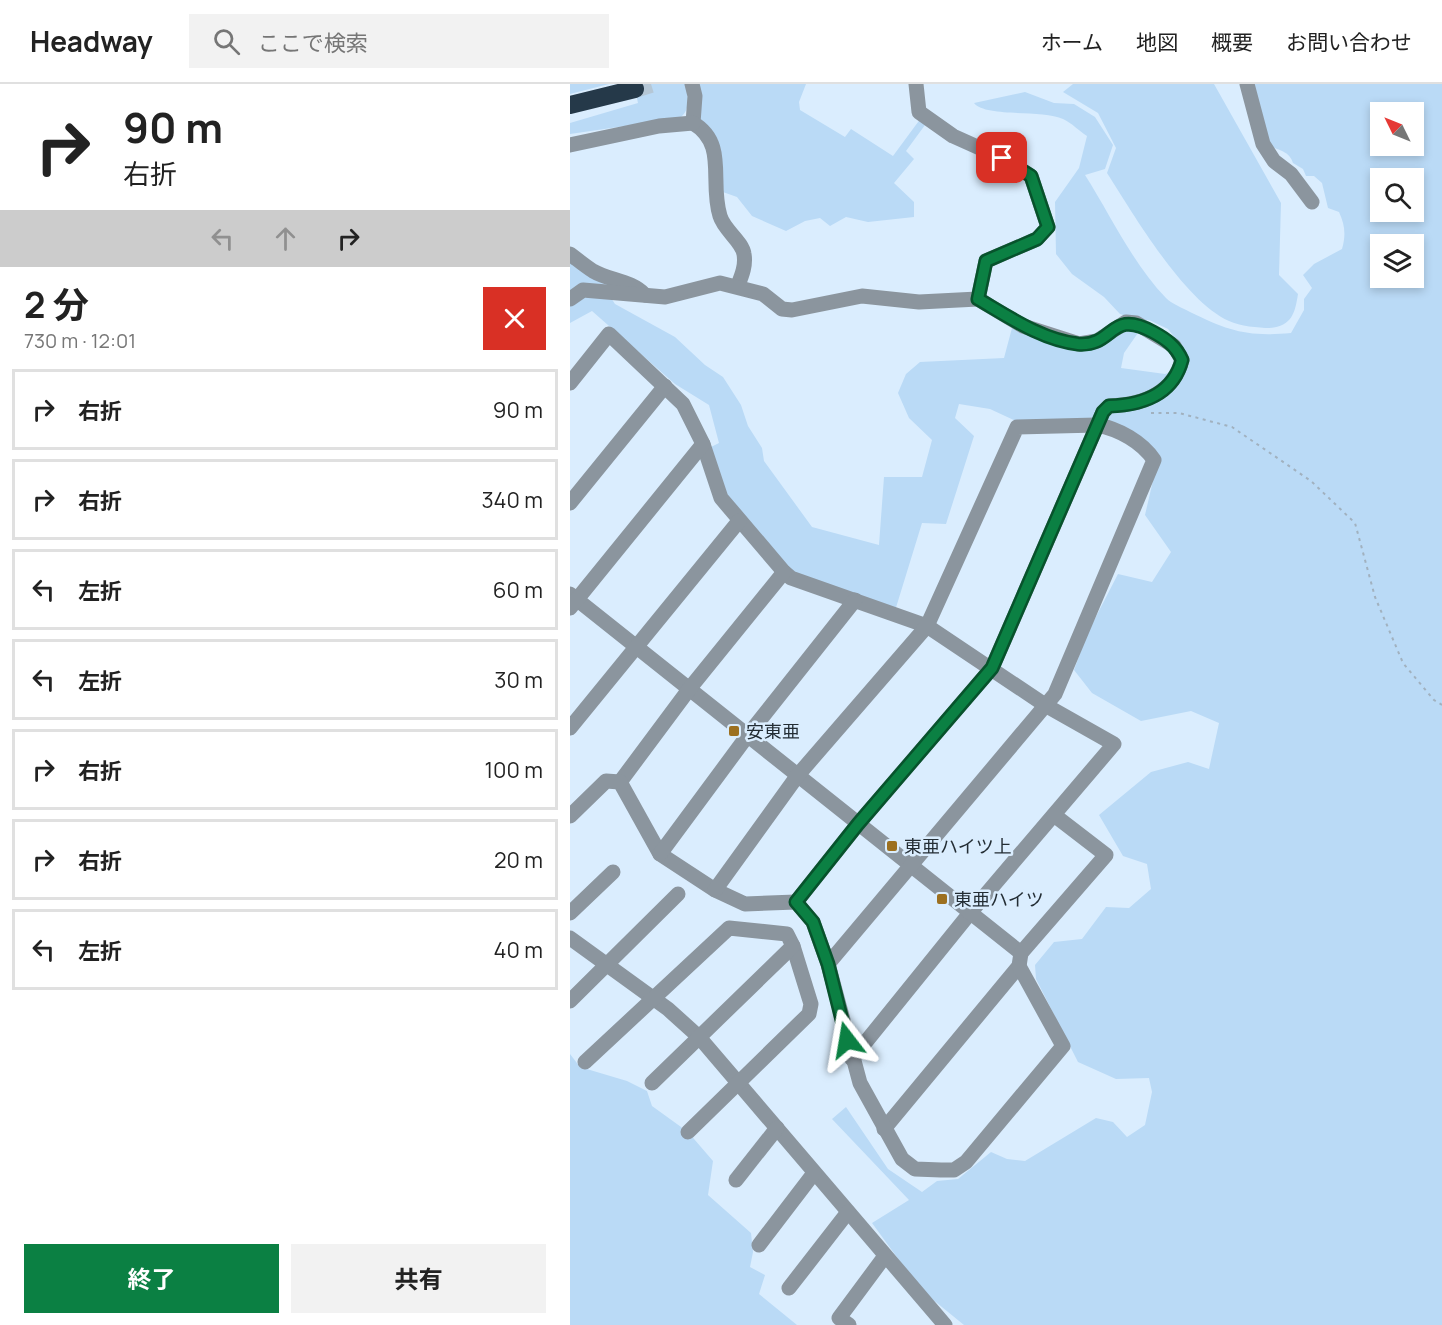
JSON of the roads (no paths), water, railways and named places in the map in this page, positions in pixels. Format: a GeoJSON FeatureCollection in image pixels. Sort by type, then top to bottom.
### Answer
{"type":"FeatureCollection","features":[{"type":"Feature","properties":{"kind":"highway"},"geometry":{"type":"LineString","coordinates":[[570,105],[635,89]]}},
{"type":"Feature","properties":{"kind":"street"},"geometry":{"type":"LineString","coordinates":[[692,84],[695,96],[693,123]]}},
{"type":"Feature","properties":{"kind":"street"},"geometry":{"type":"LineString","coordinates":[[916,84],[920,112],[936,125],[953,136],[1002,158],[1031,176],[1048,227],[1037,239],[986,261],[978,299]]}},
{"type":"Feature","properties":{"kind":"street"},"geometry":{"type":"LineString","coordinates":[[1247,84],[1263,144],[1274,161],[1290,174],[1312,202]]}},
{"type":"Feature","properties":{"kind":"street"},"geometry":{"type":"LineString","coordinates":[[570,145],[659,126],[693,123],[707,132],[714,147],[719,215],[726,230],[744,250],[745,264],[738,285]]}},
{"type":"Feature","properties":{"kind":"street"},"geometry":{"type":"LineString","coordinates":[[570,254],[595,272],[619,279],[640,290],[646,296]]}},
{"type":"Feature","properties":{"kind":"street"},"geometry":{"type":"LineString","coordinates":[[570,299],[583,290],[665,297],[709,284],[738,285],[763,294],[782,309],[792,310],[862,296],[919,302],[978,299],[1023,326],[1079,344],[1097,341],[1126,322],[1136,323],[1174,346],[1182,360],[1176,379],[1170,385],[1134,405],[1109,406],[1099,418],[992,668],[858,824],[796,902],[745,904],[715,890],[660,854],[620,782]]}},
{"type":"Feature","properties":{"kind":"street"},"geometry":{"type":"LineString","coordinates":[[570,383],[576,368],[609,334],[683,404],[703,444],[721,498],[791,578],[927,626],[1045,705],[1114,744],[970,913],[852,1059]]}},
{"type":"Feature","properties":{"kind":"street"},"geometry":{"type":"LineString","coordinates":[[570,503],[665,386]]}},
{"type":"Feature","properties":{"kind":"street"},"geometry":{"type":"LineString","coordinates":[[715,890],[798,776],[927,626],[1017,428],[1097,425],[1108,427],[1146,447],[1154,460],[1055,694],[828,964]]}},
{"type":"Feature","properties":{"kind":"street"},"geometry":{"type":"LineString","coordinates":[[703,444],[572,600],[637,646],[690,688],[970,913],[1020,960],[1063,1046],[966,1162],[954,1170],[915,1168],[902,1159],[884,1129],[860,1083],[828,964],[813,922],[796,902]]}},
{"type":"Feature","properties":{"kind":"street"},"geometry":{"type":"LineString","coordinates":[[570,728],[739,521]]}},
{"type":"Feature","properties":{"kind":"street"},"geometry":{"type":"LineString","coordinates":[[620,782],[690,688],[784,572]]}},
{"type":"Feature","properties":{"kind":"street"},"geometry":{"type":"LineString","coordinates":[[660,854],[748,735],[855,600]]}},
{"type":"Feature","properties":{"kind":"street"},"geometry":{"type":"LineString","coordinates":[[570,816],[606,781],[620,782]]}},
{"type":"Feature","properties":{"kind":"street"},"geometry":{"type":"LineString","coordinates":[[884,1129],[1106,855],[1054,815]]}},
{"type":"Feature","properties":{"kind":"street"},"geometry":{"type":"LineString","coordinates":[[570,913],[614,872]]}},
{"type":"Feature","properties":{"kind":"street"},"geometry":{"type":"LineString","coordinates":[[570,1001],[678,894]]}},
{"type":"Feature","properties":{"kind":"street"},"geometry":{"type":"LineString","coordinates":[[585,1062],[729,928],[787,934],[811,1004],[809,1014],[688,1132]]}},
{"type":"Feature","properties":{"kind":"street"},"geometry":{"type":"LineString","coordinates":[[570,938],[654,999],[699,1037],[945,1325]]}},
{"type":"Feature","properties":{"kind":"street"},"geometry":{"type":"LineString","coordinates":[[652,1083],[793,946]]}},
{"type":"Feature","properties":{"kind":"street"},"geometry":{"type":"LineString","coordinates":[[736,1180],[777,1128]]}},
{"type":"Feature","properties":{"kind":"street"},"geometry":{"type":"LineString","coordinates":[[759,1245],[814,1173]]}},
{"type":"Feature","properties":{"kind":"street"},"geometry":{"type":"LineString","coordinates":[[789,1288],[848,1212]]}},
{"type":"Feature","properties":{"kind":"street"},"geometry":{"type":"LineString","coordinates":[[849,1325],[839,1318],[885,1256]]}},
{"type":"Feature","properties":{"kind":"tunnel"},"geometry":{"type":"LineString","coordinates":[[635,89],[651,84]]}},
{"type":"Feature","properties":{"kind":"place","name":"安東亜"},"geometry":{"type":"Point","coordinates":[734,731]}},
{"type":"Feature","properties":{"kind":"place","name":"東亜ハイツ上"},"geometry":{"type":"Point","coordinates":[892,846]}},
{"type":"Feature","properties":{"kind":"place","name":"東亜ハイツ"},"geometry":{"type":"Point","coordinates":[942,899]}}]}
